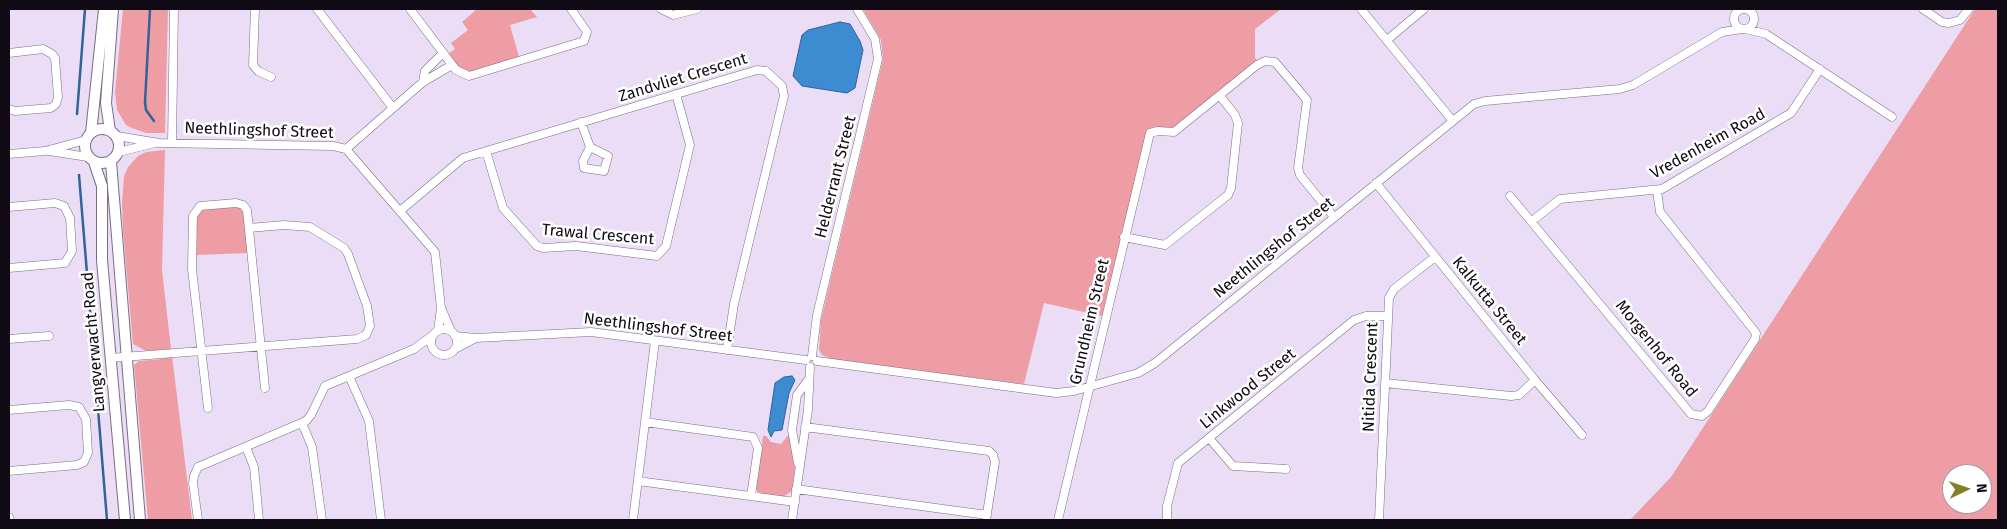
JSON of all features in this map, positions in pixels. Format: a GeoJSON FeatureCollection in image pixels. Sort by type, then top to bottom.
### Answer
{"type":"FeatureCollection","features":[{"type":"Feature","properties":{"kind":"street"},"geometry":{"type":"LineString","coordinates":[[91,159],[85,148],[104,9]]}},
{"type":"Feature","properties":{"kind":"street"},"geometry":{"type":"LineString","coordinates":[[45,151],[91,159],[102,164],[110,162],[119,152],[120,144],[113,134],[106,103],[113,9]]}},
{"type":"Feature","properties":{"kind":"street"},"geometry":{"type":"LineString","coordinates":[[172,143],[174,9]]}},
{"type":"Feature","properties":{"kind":"street"},"geometry":{"type":"LineString","coordinates":[[255,9],[253,65],[258,71],[271,77]]}},
{"type":"Feature","properties":{"kind":"street"},"geometry":{"type":"LineString","coordinates":[[318,9],[393,108]]}},
{"type":"Feature","properties":{"kind":"street"},"geometry":{"type":"LineString","coordinates":[[410,9],[459,73],[470,76],[581,43],[587,37],[587,32],[571,9]]}},
{"type":"Feature","properties":{"kind":"street"},"geometry":{"type":"LineString","coordinates":[[661,9],[673,15],[697,9]]}},
{"type":"Feature","properties":{"kind":"street","name":"Helderrant Street"},"geometry":{"type":"LineString","coordinates":[[792,520],[805,427],[808,380],[817,315],[878,58],[875,38],[857,9]]}},
{"type":"Feature","properties":{"kind":"street"},"geometry":{"type":"LineString","coordinates":[[1361,9],[1452,120]]}},
{"type":"Feature","properties":{"kind":"street"},"geometry":{"type":"LineString","coordinates":[[1386,40],[1424,9]]}},
{"type":"Feature","properties":{"kind":"street"},"geometry":{"type":"LineString","coordinates":[[1922,9],[1942,22],[1949,23],[1960,20],[1969,9]]}},
{"type":"Feature","properties":{"kind":"street"},"geometry":{"type":"LineString","coordinates":[[1722,32],[1737,12],[1742,10],[1751,12],[1766,34]]}},
{"type":"Feature","properties":{"kind":"street"},"geometry":{"type":"LineString","coordinates":[[1737,12],[1735,24],[1744,29],[1766,34],[1892,117]]}},
{"type":"Feature","properties":{"kind":"street"},"geometry":{"type":"LineString","coordinates":[[1722,32],[1744,29],[1754,22],[1751,12]]}},
{"type":"Feature","properties":{"kind":"street","name":"Neethlingshof Street"},"geometry":{"type":"LineString","coordinates":[[441,308],[453,334],[476,338],[579,332],[1056,393],[1074,391],[1146,369],[1470,106],[1481,101],[1628,87],[1722,32]]}},
{"type":"Feature","properties":{"kind":"street"},"geometry":{"type":"LineString","coordinates":[[9,53],[43,50],[52,54],[55,58],[58,98],[56,104],[48,109],[15,111],[9,109]]}},
{"type":"Feature","properties":{"kind":"street"},"geometry":{"type":"LineString","coordinates":[[424,82],[425,71],[444,53]]}},
{"type":"Feature","properties":{"kind":"street"},"geometry":{"type":"LineString","coordinates":[[1124,237],[1165,245],[1228,195],[1231,188],[1238,123],[1235,115],[1220,96],[1262,62],[1272,61],[1279,65],[1307,100],[1298,168],[1300,175],[1334,217]]}},
{"type":"Feature","properties":{"kind":"street"},"geometry":{"type":"LineString","coordinates":[[346,150],[424,82],[452,65]]}},
{"type":"Feature","properties":{"kind":"street","name":"Vredenheim Road"},"geometry":{"type":"LineString","coordinates":[[1532,221],[1560,199],[1657,191],[1790,113],[1820,69]]}},
{"type":"Feature","properties":{"kind":"street","name":"Zandvliet Crescent"},"geometry":{"type":"LineString","coordinates":[[400,211],[459,160],[760,70],[769,73],[784,90],[734,304],[727,350]]}},
{"type":"Feature","properties":{"kind":"street","name":"Trawal Crescent"},"geometry":{"type":"LineString","coordinates":[[486,151],[503,208],[537,246],[543,248],[576,246],[657,256],[666,246],[690,147],[676,94]]}},
{"type":"Feature","properties":{"kind":"street","name":"Grundheim Street"},"geometry":{"type":"LineString","coordinates":[[1058,520],[1147,138],[1152,132],[1174,132],[1220,96]]}},
{"type":"Feature","properties":{"kind":"street"},"geometry":{"type":"LineString","coordinates":[[581,122],[590,147]]}},
{"type":"Feature","properties":{"kind":"street"},"geometry":{"type":"LineString","coordinates":[[9,154],[45,151],[88,137],[98,129],[113,134]]}},
{"type":"Feature","properties":{"kind":"street","name":"Neethlingshof Street"},"geometry":{"type":"LineString","coordinates":[[113,134],[159,143],[338,147],[346,150],[436,255],[441,308],[436,333]]}},
{"type":"Feature","properties":{"kind":"street","name":"Neethlingshof Street"},"geometry":{"type":"LineString","coordinates":[[119,152],[159,143]]}},
{"type":"Feature","properties":{"kind":"street","name":"Langverwacht Road"},"geometry":{"type":"LineString","coordinates":[[91,159],[102,186],[102,260],[125,520]]}},
{"type":"Feature","properties":{"kind":"street","name":"Langverwacht Road"},"geometry":{"type":"LineString","coordinates":[[110,162],[140,520]]}},
{"type":"Feature","properties":{"kind":"street","name":"Kalkutta Street"},"geometry":{"type":"LineString","coordinates":[[1376,183],[1535,380],[1582,435]]}},
{"type":"Feature","properties":{"kind":"street","name":"Morgenhof Road"},"geometry":{"type":"LineString","coordinates":[[1510,196],[1691,414],[1702,416],[1708,412],[1755,339],[1756,334],[1660,212],[1657,191]]}},
{"type":"Feature","properties":{"kind":"street"},"geometry":{"type":"LineString","coordinates":[[9,206],[55,203],[64,206],[70,218],[72,251],[65,263],[9,268]]}},
{"type":"Feature","properties":{"kind":"street"},"geometry":{"type":"LineString","coordinates":[[208,408],[192,268],[194,216],[198,208],[236,203],[243,205],[247,213],[265,388]]}},
{"type":"Feature","properties":{"kind":"street"},"geometry":{"type":"LineString","coordinates":[[110,358],[357,339],[366,335],[370,326],[368,310],[348,254],[344,248],[310,227],[284,225],[249,228]]}},
{"type":"Feature","properties":{"kind":"street","name":"Nitida Crescent"},"geometry":{"type":"LineString","coordinates":[[1379,520],[1387,316],[1392,292],[1435,257]]}},
{"type":"Feature","properties":{"kind":"street","name":"Linkwood Street"},"geometry":{"type":"LineString","coordinates":[[1167,520],[1166,510],[1177,464],[1354,320],[1366,316],[1387,316]]}},
{"type":"Feature","properties":{"kind":"street"},"geometry":{"type":"LineString","coordinates":[[436,333],[432,347],[436,352]]}},
{"type":"Feature","properties":{"kind":"street"},"geometry":{"type":"LineString","coordinates":[[198,520],[194,476],[198,467],[302,423],[310,417],[325,386],[414,349],[436,333],[453,334],[454,349],[446,355],[414,349]]}},
{"type":"Feature","properties":{"kind":"street"},"geometry":{"type":"LineString","coordinates":[[9,339],[49,336]]}},
{"type":"Feature","properties":{"kind":"street","name":"Neethlingshof Street"},"geometry":{"type":"LineString","coordinates":[[454,349],[476,338]]}},
{"type":"Feature","properties":{"kind":"street"},"geometry":{"type":"LineString","coordinates":[[633,520],[655,341]]}},
{"type":"Feature","properties":{"kind":"street"},"geometry":{"type":"LineString","coordinates":[[349,376],[369,421],[381,520]]}},
{"type":"Feature","properties":{"kind":"street"},"geometry":{"type":"LineString","coordinates":[[799,468],[792,430],[797,395],[808,380]]}},
{"type":"Feature","properties":{"kind":"street"},"geometry":{"type":"LineString","coordinates":[[1385,383],[1511,396],[1519,395],[1535,380]]}},
{"type":"Feature","properties":{"kind":"street"},"geometry":{"type":"LineString","coordinates":[[797,395],[808,396]]}},
{"type":"Feature","properties":{"kind":"street"},"geometry":{"type":"LineString","coordinates":[[9,410],[69,405],[79,407],[86,419],[88,453],[84,462],[77,465],[9,471]]}},
{"type":"Feature","properties":{"kind":"street"},"geometry":{"type":"LineString","coordinates":[[645,422],[753,437],[758,448],[751,496]]}},
{"type":"Feature","properties":{"kind":"street"},"geometry":{"type":"LineString","coordinates":[[302,423],[312,447],[322,520]]}},
{"type":"Feature","properties":{"kind":"street"},"geometry":{"type":"LineString","coordinates":[[796,489],[987,518],[995,462],[993,455],[989,451],[805,427]]}},
{"type":"Feature","properties":{"kind":"street"},"geometry":{"type":"LineString","coordinates":[[1209,438],[1233,466],[1286,469]]}},
{"type":"Feature","properties":{"kind":"street"},"geometry":{"type":"LineString","coordinates":[[246,447],[254,467],[259,520]]}},
{"type":"Feature","properties":{"kind":"street"},"geometry":{"type":"LineString","coordinates":[[638,481],[795,502]]}},
{"type":"Feature","properties":{"kind":"shaded area"},"geometry":{"type":"Polygon","coordinates":[[[123,9],[168,9],[165,133],[146,133],[132,128],[126,125],[117,110],[115,92],[123,9]]]}},
{"type":"Feature","properties":{"kind":"shaded area"},"geometry":{"type":"Polygon","coordinates":[[[477,9],[530,9],[537,17],[510,25],[519,57],[470,72],[459,68],[448,54],[455,49],[451,43],[468,30],[462,22],[477,9]]]}},
{"type":"Feature","properties":{"kind":"shaded area"},"geometry":{"type":"Polygon","coordinates":[[[863,9],[1281,9],[1255,29],[1255,58],[1257,60],[1174,128],[1155,127],[1147,132],[1102,316],[1044,303],[1024,384],[834,360],[822,355],[819,350],[821,320],[883,59],[881,40],[863,9]]]}},
{"type":"Feature","properties":{"kind":"shaded area"},"geometry":{"type":"Polygon","coordinates":[[[1975,9],[1998,9],[1998,520],[1630,520],[1671,477],[1975,9]]]}},
{"type":"Feature","properties":{"kind":"shaded area"},"geometry":{"type":"Polygon","coordinates":[[[165,150],[162,270],[171,349],[146,351],[133,344],[123,231],[124,176],[128,167],[138,156],[146,152],[165,150]]]}},
{"type":"Feature","properties":{"kind":"shaded area"},"geometry":{"type":"Polygon","coordinates":[[[236,206],[244,211],[248,253],[196,255],[197,215],[201,209],[236,206]]]}},
{"type":"Feature","properties":{"kind":"shaded area"},"geometry":{"type":"Polygon","coordinates":[[[172,355],[192,520],[148,520],[134,365],[139,361],[162,359],[172,355]]]}},
{"type":"Feature","properties":{"kind":"shaded area"},"geometry":{"type":"Polygon","coordinates":[[[790,433],[795,467],[792,491],[783,497],[758,493],[756,488],[763,436],[766,436],[771,442],[781,444],[790,433]]]}},
{"type":"Feature","properties":{"kind":"water"},"geometry":{"type":"Polygon","coordinates":[[[840,22],[850,24],[863,50],[855,88],[847,93],[802,86],[793,76],[802,35],[808,30],[840,22]]]}},
{"type":"Feature","properties":{"kind":"water"},"geometry":{"type":"Polygon","coordinates":[[[792,376],[795,380],[789,393],[782,430],[774,431],[771,437],[768,430],[775,383],[784,377],[792,376]]]}},
{"type":"Feature","properties":{"kind":"waterway"},"geometry":{"type":"LineString","coordinates":[[77,114],[85,9]]}},
{"type":"Feature","properties":{"kind":"waterway"},"geometry":{"type":"LineString","coordinates":[[150,9],[145,102],[146,110],[154,121]]}},
{"type":"Feature","properties":{"kind":"waterway"},"geometry":{"type":"LineString","coordinates":[[79,175],[107,520]]}}]}
